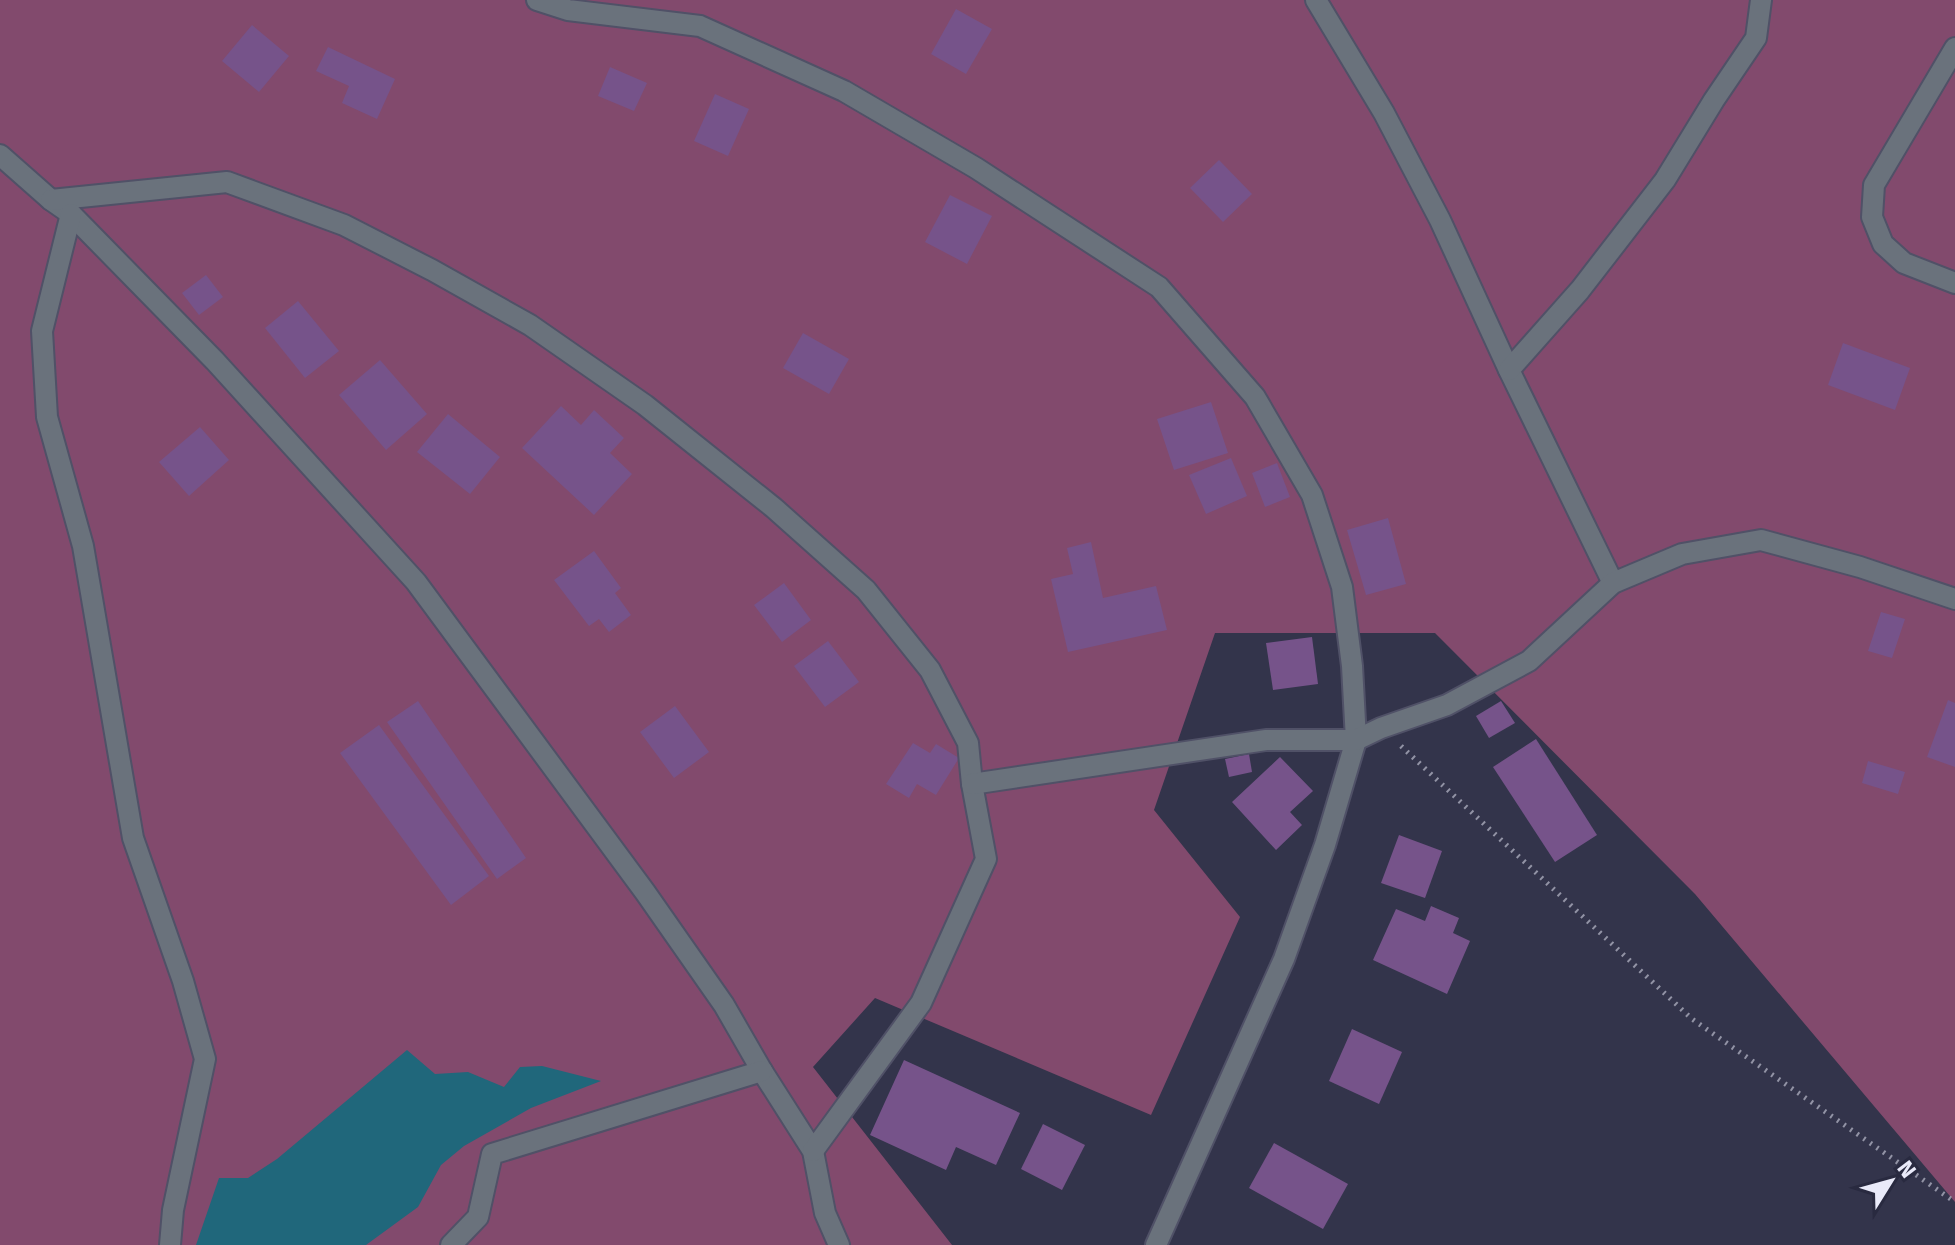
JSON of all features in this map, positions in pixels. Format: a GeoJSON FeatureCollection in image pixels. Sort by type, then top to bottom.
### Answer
{"type":"FeatureCollection","features":[{"type":"Feature","properties":{"kind":"street"},"geometry":{"type":"LineString","coordinates":[[537,0],[568,10],[700,26],[844,91],[976,168],[1159,287],[1255,397],[1312,495],[1342,587],[1352,666],[1356,740],[1325,845],[1284,959],[1156,1245]]}},
{"type":"Feature","properties":{"kind":"street"},"geometry":{"type":"LineString","coordinates":[[1316,0],[1384,113],[1440,220],[1613,583]]}},
{"type":"Feature","properties":{"kind":"street"},"geometry":{"type":"LineString","coordinates":[[1509,370],[1580,290],[1665,180],[1756,38],[1761,0]]}},
{"type":"Feature","properties":{"kind":"street"},"geometry":{"type":"LineString","coordinates":[[1955,48],[1874,185],[1872,217],[1883,244],[1904,263],[1955,283]]}},
{"type":"Feature","properties":{"kind":"street"},"geometry":{"type":"LineString","coordinates":[[0,155],[71,214],[215,361],[416,582],[645,892],[724,1005],[813,1151],[825,1213],[839,1245]]}},
{"type":"Feature","properties":{"kind":"street"},"geometry":{"type":"LineString","coordinates":[[51,200],[227,182],[344,225],[530,325],[645,405],[774,508],[866,590],[930,670],[968,743],[986,859],[921,1003],[813,1151]]}},
{"type":"Feature","properties":{"kind":"street"},"geometry":{"type":"LineString","coordinates":[[71,214],[42,331],[47,417],[83,546],[133,838],[183,981],[205,1059],[173,1210],[170,1245]]}},
{"type":"Feature","properties":{"kind":"street"},"geometry":{"type":"LineString","coordinates":[[972,784],[1266,740],[1356,740],[1447,705],[1529,661],[1613,583],[1682,554],[1761,540],[1860,567],[1955,599]]}},
{"type":"Feature","properties":{"kind":"street"},"geometry":{"type":"LineString","coordinates":[[451,1245],[478,1217],[492,1154],[762,1071]]}},
{"type":"Feature","properties":{"kind":"path"},"geometry":{"type":"LineString","coordinates":[[1381,728],[1692,1019],[1955,1202]]}},
{"type":"Feature","properties":{"kind":"shaded area"},"geometry":{"type":"Polygon","coordinates":[[[0,0],[1955,0],[1955,1202],[1695,894],[1435,633],[1215,633],[1154,810],[1240,917],[1151,1115],[875,998],[813,1067],[952,1245],[0,1245],[0,0]]]}},
{"type":"Feature","properties":{"kind":"water"},"geometry":{"type":"Polygon","coordinates":[[[407,1050],[435,1074],[468,1072],[504,1087],[520,1067],[542,1066],[601,1081],[531,1108],[464,1146],[441,1165],[418,1207],[366,1245],[196,1245],[219,1178],[248,1178],[277,1159],[407,1050]]]}},
{"type":"Feature","properties":{"kind":"building"},"geometry":{"type":"Polygon","coordinates":[[[956,9],[992,29],[966,74],[931,54],[956,9]]]}},
{"type":"Feature","properties":{"kind":"building"},"geometry":{"type":"Polygon","coordinates":[[[252,25],[289,56],[259,92],[222,61],[252,25]]]}},
{"type":"Feature","properties":{"kind":"building"},"geometry":{"type":"Polygon","coordinates":[[[328,47],[395,79],[377,119],[342,103],[349,86],[316,71],[328,47]]]}},
{"type":"Feature","properties":{"kind":"building"},"geometry":{"type":"Polygon","coordinates":[[[610,67],[647,83],[634,111],[598,96],[610,67]]]}},
{"type":"Feature","properties":{"kind":"building"},"geometry":{"type":"Polygon","coordinates":[[[715,94],[749,109],[728,156],[694,141],[715,94]]]}},
{"type":"Feature","properties":{"kind":"building"},"geometry":{"type":"Polygon","coordinates":[[[1219,160],[1252,194],[1223,222],[1190,188],[1219,160]]]}},
{"type":"Feature","properties":{"kind":"building"},"geometry":{"type":"Polygon","coordinates":[[[950,195],[992,216],[967,264],[925,242],[950,195]]]}},
{"type":"Feature","properties":{"kind":"building"},"geometry":{"type":"Polygon","coordinates":[[[206,275],[223,297],[199,315],[182,293],[206,275]]]}},
{"type":"Feature","properties":{"kind":"building"},"geometry":{"type":"Polygon","coordinates":[[[298,301],[339,351],[305,378],[265,328],[298,301]]]}},
{"type":"Feature","properties":{"kind":"building"},"geometry":{"type":"Polygon","coordinates":[[[803,333],[849,359],[829,394],[783,368],[803,333]]]}},
{"type":"Feature","properties":{"kind":"building"},"geometry":{"type":"Polygon","coordinates":[[[1843,343],[1910,368],[1895,410],[1828,385],[1843,343]]]}},
{"type":"Feature","properties":{"kind":"building"},"geometry":{"type":"Polygon","coordinates":[[[380,360],[427,414],[386,450],[339,395],[380,360]]]}},
{"type":"Feature","properties":{"kind":"building"},"geometry":{"type":"Polygon","coordinates":[[[1211,402],[1228,453],[1174,470],[1157,419],[1211,402]]]}},
{"type":"Feature","properties":{"kind":"building"},"geometry":{"type":"Polygon","coordinates":[[[561,406],[581,425],[594,410],[624,438],[610,453],[632,474],[594,515],[522,448],[561,406]]]}},
{"type":"Feature","properties":{"kind":"building"},"geometry":{"type":"Polygon","coordinates":[[[448,414],[500,457],[470,494],[417,452],[448,414]]]}},
{"type":"Feature","properties":{"kind":"building"},"geometry":{"type":"Polygon","coordinates":[[[200,427],[229,460],[189,496],[159,462],[200,427]]]}},
{"type":"Feature","properties":{"kind":"building"},"geometry":{"type":"Polygon","coordinates":[[[1231,458],[1247,496],[1206,514],[1189,475],[1231,458]]]}},
{"type":"Feature","properties":{"kind":"building"},"geometry":{"type":"Polygon","coordinates":[[[1277,463],[1290,497],[1265,507],[1252,473],[1277,463]]]}},
{"type":"Feature","properties":{"kind":"building"},"geometry":{"type":"Polygon","coordinates":[[[1388,518],[1406,584],[1366,595],[1347,530],[1388,518]]]}},
{"type":"Feature","properties":{"kind":"building"},"geometry":{"type":"Polygon","coordinates":[[[1091,542],[1103,598],[1156,586],[1167,630],[1068,652],[1051,579],[1073,574],[1067,548],[1091,542]]]}},
{"type":"Feature","properties":{"kind":"building"},"geometry":{"type":"Polygon","coordinates":[[[594,551],[621,588],[615,593],[631,615],[609,632],[599,619],[589,626],[554,580],[594,551]]]}},
{"type":"Feature","properties":{"kind":"building"},"geometry":{"type":"Polygon","coordinates":[[[784,583],[811,620],[782,642],[754,605],[784,583]]]}},
{"type":"Feature","properties":{"kind":"building"},"geometry":{"type":"Polygon","coordinates":[[[1881,612],[1905,619],[1892,658],[1868,651],[1881,612]]]}},
{"type":"Feature","properties":{"kind":"building"},"geometry":{"type":"Polygon","coordinates":[[[1312,637],[1318,684],[1273,690],[1266,643],[1312,637]]]}},
{"type":"Feature","properties":{"kind":"building"},"geometry":{"type":"Polygon","coordinates":[[[828,641],[859,682],[825,707],[794,666],[828,641]]]}},
{"type":"Feature","properties":{"kind":"building"},"geometry":{"type":"Polygon","coordinates":[[[1948,700],[1955,703],[1955,767],[1927,757],[1948,700]]]}},
{"type":"Feature","properties":{"kind":"building"},"geometry":{"type":"Polygon","coordinates":[[[418,701],[526,858],[497,879],[387,722],[418,701]]]}},
{"type":"Feature","properties":{"kind":"building"},"geometry":{"type":"Polygon","coordinates":[[[1501,701],[1515,723],[1489,738],[1476,716],[1501,701]]]}},
{"type":"Feature","properties":{"kind":"building"},"geometry":{"type":"Polygon","coordinates":[[[675,706],[709,752],[674,778],[640,732],[675,706]]]}},
{"type":"Feature","properties":{"kind":"building"},"geometry":{"type":"Polygon","coordinates":[[[379,725],[489,876],[451,905],[340,753],[379,725]]]}},
{"type":"Feature","properties":{"kind":"building"},"geometry":{"type":"Polygon","coordinates":[[[1536,739],[1597,835],[1555,862],[1493,767],[1536,739]]]}},
{"type":"Feature","properties":{"kind":"building"},"geometry":{"type":"Polygon","coordinates":[[[913,743],[930,753],[936,744],[959,758],[936,795],[917,784],[909,798],[886,784],[913,743]]]}},
{"type":"Feature","properties":{"kind":"building"},"geometry":{"type":"Polygon","coordinates":[[[1249,754],[1252,772],[1229,777],[1225,759],[1249,754]]]}},
{"type":"Feature","properties":{"kind":"building"},"geometry":{"type":"Polygon","coordinates":[[[1280,757],[1313,791],[1290,812],[1302,825],[1276,850],[1232,802],[1280,757]]]}},
{"type":"Feature","properties":{"kind":"building"},"geometry":{"type":"Polygon","coordinates":[[[1868,761],[1905,772],[1898,794],[1862,783],[1868,761]]]}},
{"type":"Feature","properties":{"kind":"building"},"geometry":{"type":"Polygon","coordinates":[[[1399,835],[1442,851],[1425,898],[1381,883],[1399,835]]]}},
{"type":"Feature","properties":{"kind":"building"},"geometry":{"type":"Polygon","coordinates":[[[1431,906],[1459,918],[1453,933],[1470,941],[1447,994],[1373,960],[1396,909],[1425,921],[1431,906]]]}},
{"type":"Feature","properties":{"kind":"building"},"geometry":{"type":"Polygon","coordinates":[[[1352,1029],[1402,1052],[1379,1104],[1329,1081],[1352,1029]]]}},
{"type":"Feature","properties":{"kind":"building"},"geometry":{"type":"Polygon","coordinates":[[[904,1060],[1020,1113],[996,1165],[956,1147],[946,1170],[870,1135],[904,1060]]]}},
{"type":"Feature","properties":{"kind":"building"},"geometry":{"type":"Polygon","coordinates":[[[1043,1124],[1085,1145],[1062,1190],[1021,1169],[1043,1124]]]}},
{"type":"Feature","properties":{"kind":"building"},"geometry":{"type":"Polygon","coordinates":[[[1274,1143],[1348,1184],[1323,1229],[1249,1188],[1274,1143]]]}}]}
